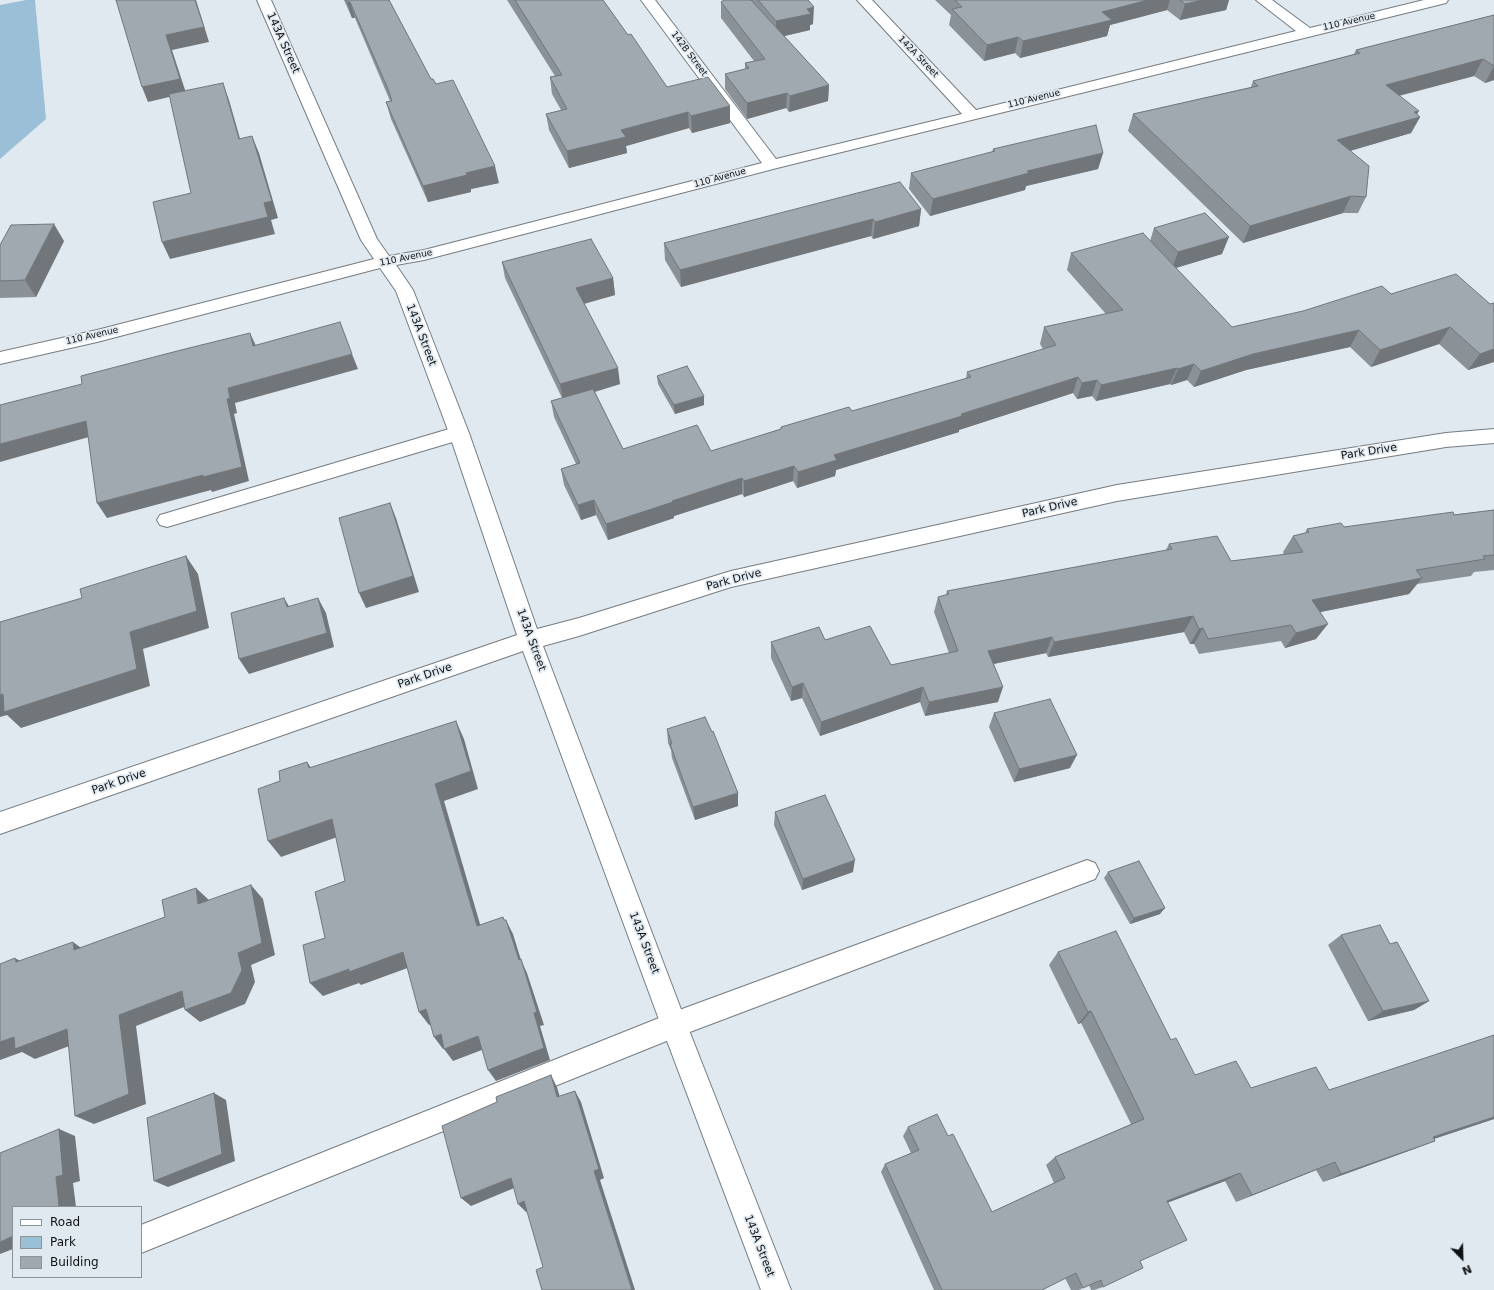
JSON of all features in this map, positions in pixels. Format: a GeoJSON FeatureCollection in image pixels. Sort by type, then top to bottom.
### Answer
{"type":"FeatureCollection","features":[{"type":"Feature","properties":{"kind":"street","name":"143A Street"},"geometry":{"type":"LineString","coordinates":[[264,0],[369,240],[404,290],[459,433],[530,640],[674,1025],[776,1290]]}},
{"type":"Feature","properties":{"kind":"street","name":"142B Street"},"geometry":{"type":"LineString","coordinates":[[648,0],[772,165]]}},
{"type":"Feature","properties":{"kind":"street","name":"142A Street"},"geometry":{"type":"LineString","coordinates":[[864,0],[972,115]]}},
{"type":"Feature","properties":{"kind":"street"},"geometry":{"type":"LineString","coordinates":[[1263,0],[1306,32]]}},
{"type":"Feature","properties":{"kind":"street","name":"110 Avenue"},"geometry":{"type":"LineString","coordinates":[[0,358],[105,334],[384,262],[424,255],[772,165],[1306,32],[1441,0]]}},
{"type":"Feature","properties":{"kind":"street","name":"Park Drive"},"geometry":{"type":"LineString","coordinates":[[0,822],[530,640],[579,627],[731,579],[1117,493],[1446,440],[1494,436]]}},
{"type":"Feature","properties":{"kind":"lane"},"geometry":{"type":"LineString","coordinates":[[167,520],[459,433]]}},
{"type":"Feature","properties":{"kind":"lane"},"geometry":{"type":"LineString","coordinates":[[142,1239],[674,1025],[1086,871]]}},
{"type":"Feature","properties":{"kind":"green space"},"geometry":{"type":"Polygon","coordinates":[[[26,0],[35,0],[46,119],[0,159],[0,5],[26,0]]]}},
{"type":"Feature","properties":{"kind":"building"},"geometry":{"type":"Polygon","coordinates":[[[116,0],[195,0],[204,27],[166,35],[180,79],[142,87],[116,0]]]}},
{"type":"Feature","properties":{"kind":"building"},"geometry":{"type":"Polygon","coordinates":[[[346,0],[389,0],[431,79],[433,79],[436,84],[453,80],[495,166],[423,186],[386,102],[392,101],[388,89],[350,2],[347,2],[346,0]]]}},
{"type":"Feature","properties":{"kind":"building"},"geometry":{"type":"Polygon","coordinates":[[[515,0],[603,0],[628,35],[631,34],[667,87],[708,77],[730,106],[691,116],[688,112],[621,130],[626,137],[567,151],[546,114],[567,109],[550,77],[562,75],[515,0]]]}},
{"type":"Feature","properties":{"kind":"building"},"geometry":{"type":"Polygon","coordinates":[[[724,0],[751,0],[829,85],[790,96],[787,93],[747,103],[725,74],[749,68],[745,63],[765,59],[721,2],[724,0]]]}},
{"type":"Feature","properties":{"kind":"building"},"geometry":{"type":"Polygon","coordinates":[[[758,0],[808,0],[814,7],[807,9],[811,14],[776,21],[758,0]]]}},
{"type":"Feature","properties":{"kind":"building"},"geometry":{"type":"Polygon","coordinates":[[[955,0],[1148,0],[1102,12],[1112,20],[1023,41],[1018,37],[987,45],[952,9],[962,7],[955,0]]]}},
{"type":"Feature","properties":{"kind":"building"},"geometry":{"type":"Polygon","coordinates":[[[1180,0],[1203,0],[1185,4],[1180,0]]]}},
{"type":"Feature","properties":{"kind":"building"},"geometry":{"type":"Polygon","coordinates":[[[1494,15],[1494,66],[1483,59],[1386,85],[1419,111],[1414,112],[1420,117],[1337,140],[1369,166],[1366,197],[1351,196],[1250,226],[1133,114],[1258,86],[1253,81],[1360,53],[1356,50],[1494,15]]]}},
{"type":"Feature","properties":{"kind":"building"},"geometry":{"type":"Polygon","coordinates":[[[223,83],[239,139],[252,136],[272,201],[264,203],[268,217],[162,242],[153,202],[191,193],[169,94],[223,83]]]}},
{"type":"Feature","properties":{"kind":"building"},"geometry":{"type":"Polygon","coordinates":[[[1096,125],[1103,153],[1027,171],[1029,173],[933,199],[911,173],[995,151],[993,149],[1096,125]]]}},
{"type":"Feature","properties":{"kind":"building"},"geometry":{"type":"Polygon","coordinates":[[[900,182],[921,209],[875,222],[873,219],[680,270],[664,243],[900,182]]]}},
{"type":"Feature","properties":{"kind":"building"},"geometry":{"type":"Polygon","coordinates":[[[1205,213],[1229,237],[1178,252],[1154,228],[1205,213]]]}},
{"type":"Feature","properties":{"kind":"building"},"geometry":{"type":"Polygon","coordinates":[[[54,224],[25,280],[0,281],[0,245],[11,225],[54,224]]]}},
{"type":"Feature","properties":{"kind":"building"},"geometry":{"type":"Polygon","coordinates":[[[1143,233],[1232,327],[1303,311],[1382,286],[1391,294],[1456,274],[1490,304],[1494,303],[1494,349],[1480,354],[1450,327],[1380,350],[1359,330],[1253,354],[1201,371],[1194,364],[1178,369],[1101,385],[1097,380],[1082,383],[1078,377],[961,414],[962,416],[834,455],[837,460],[798,472],[794,466],[744,481],[742,478],[606,524],[594,500],[578,505],[561,469],[580,463],[551,401],[593,389],[623,449],[697,425],[711,451],[781,429],[781,427],[849,407],[852,411],[971,377],[967,372],[1056,345],[1044,327],[1123,310],[1071,253],[1143,233]]]}},
{"type":"Feature","properties":{"kind":"building"},"geometry":{"type":"Polygon","coordinates":[[[591,239],[613,278],[576,288],[618,368],[560,384],[502,262],[591,239]]]}},
{"type":"Feature","properties":{"kind":"building"},"geometry":{"type":"Polygon","coordinates":[[[340,322],[352,354],[228,388],[230,398],[227,399],[242,467],[203,477],[203,475],[97,503],[86,421],[0,444],[0,405],[82,384],[81,376],[250,333],[253,346],[340,322]]]}},
{"type":"Feature","properties":{"kind":"building"},"geometry":{"type":"Polygon","coordinates":[[[687,366],[704,396],[674,405],[657,376],[687,366]]]}},
{"type":"Feature","properties":{"kind":"building"},"geometry":{"type":"Polygon","coordinates":[[[390,503],[413,576],[359,593],[339,518],[390,503]]]}},
{"type":"Feature","properties":{"kind":"building"},"geometry":{"type":"Polygon","coordinates":[[[1494,510],[1494,555],[1483,556],[1485,559],[1416,570],[1422,578],[1312,600],[1328,624],[1296,633],[1291,625],[1208,639],[1203,628],[1199,629],[1193,616],[1054,642],[1052,637],[988,651],[1003,687],[929,702],[923,687],[821,722],[803,683],[792,687],[771,642],[819,627],[825,640],[870,626],[891,665],[958,651],[938,597],[949,594],[947,591],[1172,549],[1169,544],[1217,536],[1231,561],[1303,552],[1293,536],[1309,532],[1307,529],[1341,523],[1344,527],[1453,512],[1454,515],[1494,510]]]}},
{"type":"Feature","properties":{"kind":"building"},"geometry":{"type":"Polygon","coordinates":[[[186,556],[197,611],[130,632],[137,669],[4,712],[3,694],[0,695],[0,622],[82,598],[80,589],[186,556]]]}},
{"type":"Feature","properties":{"kind":"building"},"geometry":{"type":"Polygon","coordinates":[[[284,598],[287,607],[318,598],[327,633],[239,659],[231,613],[284,598]]]}},
{"type":"Feature","properties":{"kind":"building"},"geometry":{"type":"Polygon","coordinates":[[[1050,699],[1077,755],[1019,769],[994,713],[1050,699]]]}},
{"type":"Feature","properties":{"kind":"building"},"geometry":{"type":"Polygon","coordinates":[[[705,717],[712,732],[713,731],[738,793],[693,807],[670,744],[672,744],[667,729],[705,717]]]}},
{"type":"Feature","properties":{"kind":"building"},"geometry":{"type":"Polygon","coordinates":[[[456,721],[471,771],[435,784],[477,926],[503,917],[504,920],[506,920],[519,960],[521,959],[537,1012],[534,1013],[544,1048],[488,1070],[478,1036],[444,1049],[441,1034],[434,1037],[426,1009],[419,1012],[403,952],[349,972],[349,969],[310,983],[303,945],[325,938],[315,892],[345,881],[332,819],[268,841],[258,789],[280,781],[279,771],[307,762],[309,768],[456,721]]]}},
{"type":"Feature","properties":{"kind":"building"},"geometry":{"type":"Polygon","coordinates":[[[825,795],[855,860],[803,879],[775,812],[825,795]]]}},
{"type":"Feature","properties":{"kind":"building"},"geometry":{"type":"Polygon","coordinates":[[[1139,861],[1165,908],[1134,918],[1108,872],[1139,861]]]}},
{"type":"Feature","properties":{"kind":"building"},"geometry":{"type":"Polygon","coordinates":[[[251,885],[262,943],[238,953],[242,970],[231,993],[185,1010],[182,991],[119,1015],[129,1094],[75,1116],[67,1029],[15,1049],[14,1037],[0,1042],[0,964],[15,958],[16,962],[73,942],[74,950],[165,917],[162,900],[196,888],[198,904],[251,885]]]}},
{"type":"Feature","properties":{"kind":"building"},"geometry":{"type":"Polygon","coordinates":[[[1380,925],[1390,944],[1397,942],[1429,1001],[1383,1011],[1341,935],[1380,925]]]}},
{"type":"Feature","properties":{"kind":"building"},"geometry":{"type":"Polygon","coordinates":[[[1116,931],[1171,1040],[1176,1038],[1195,1075],[1236,1061],[1251,1088],[1316,1067],[1329,1090],[1494,1035],[1494,1117],[1433,1137],[1435,1141],[1341,1174],[1335,1162],[1252,1195],[1240,1173],[1167,1201],[1187,1240],[1140,1261],[1143,1268],[1103,1287],[1101,1280],[1083,1288],[1076,1273],[1042,1290],[942,1290],[885,1164],[919,1150],[908,1127],[937,1114],[948,1136],[953,1134],[992,1212],[1065,1178],[1055,1157],[1144,1119],[1091,1011],[1088,1012],[1058,952],[1116,931]]]}},
{"type":"Feature","properties":{"kind":"building"},"geometry":{"type":"Polygon","coordinates":[[[551,1075],[557,1097],[575,1091],[599,1169],[594,1171],[632,1290],[542,1290],[536,1270],[543,1267],[524,1201],[518,1204],[511,1178],[461,1198],[442,1126],[497,1102],[496,1097],[551,1075]]]}},
{"type":"Feature","properties":{"kind":"building"},"geometry":{"type":"Polygon","coordinates":[[[214,1093],[222,1154],[154,1181],[147,1118],[214,1093]]]}},
{"type":"Feature","properties":{"kind":"building"},"geometry":{"type":"Polygon","coordinates":[[[59,1129],[63,1175],[56,1177],[59,1206],[12,1206],[12,1236],[0,1242],[0,1153],[59,1129]]]}}]}
